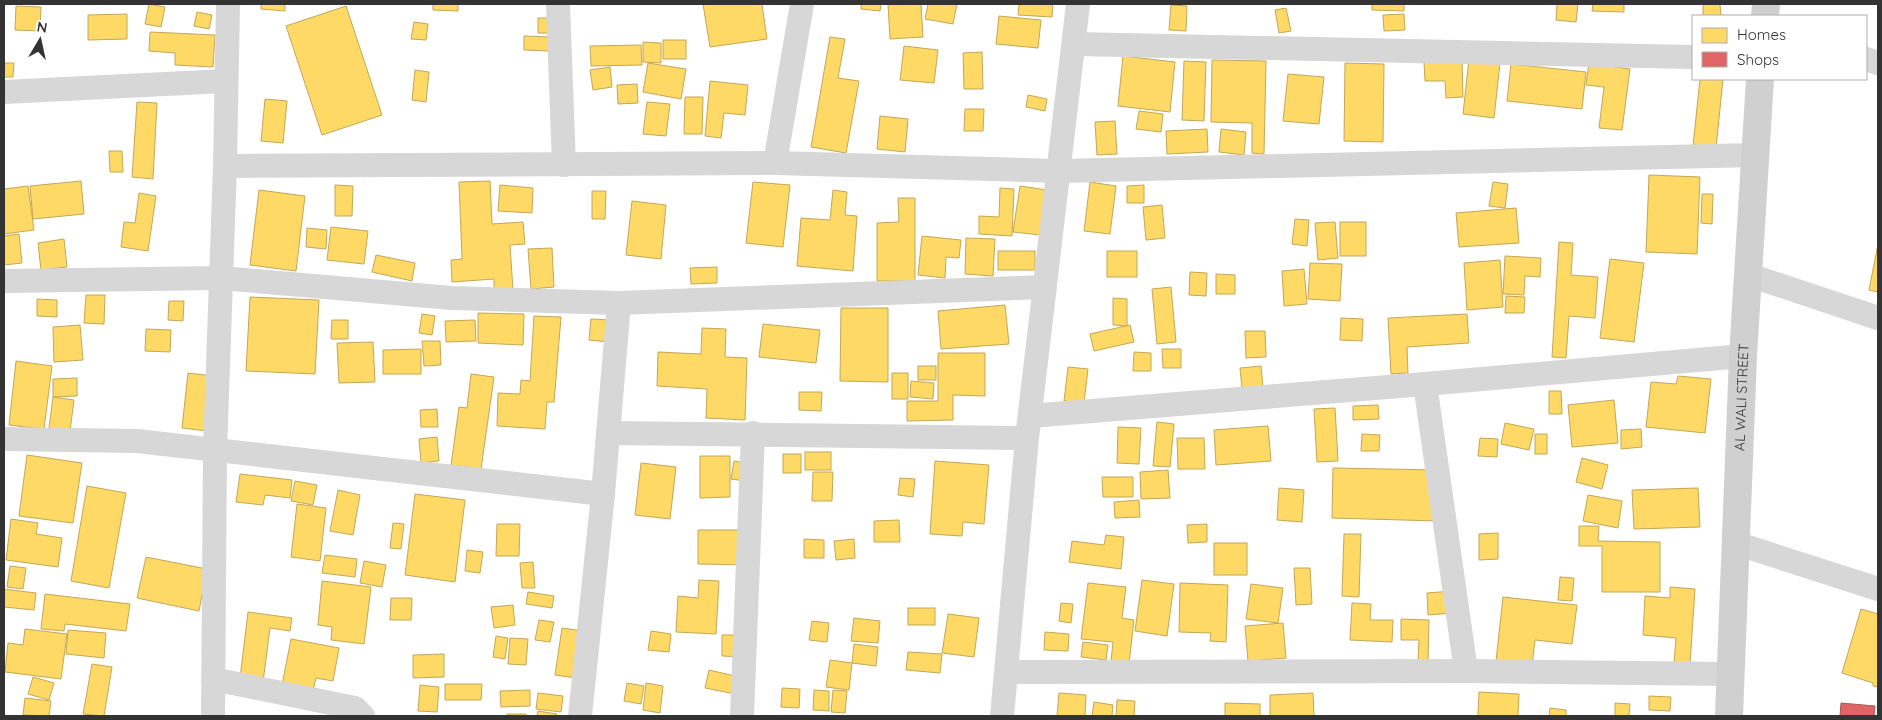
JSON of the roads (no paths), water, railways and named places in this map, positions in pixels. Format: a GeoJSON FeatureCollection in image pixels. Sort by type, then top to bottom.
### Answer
{"type":"FeatureCollection","features":[{"type":"Feature","properties":{"kind":"street"},"geometry":{"type":"LineString","coordinates":[[213,716],[215,451],[225,166],[228,4]]}},
{"type":"Feature","properties":{"kind":"street"},"geometry":{"type":"LineString","coordinates":[[558,4],[564,165]]}},
{"type":"Feature","properties":{"kind":"street"},"geometry":{"type":"LineString","coordinates":[[774,163],[802,4]]}},
{"type":"Feature","properties":{"kind":"street"},"geometry":{"type":"LineString","coordinates":[[1002,716],[1029,427],[1075,44],[1078,4]]}},
{"type":"Feature","properties":{"kind":"street"},"geometry":{"type":"LineString","coordinates":[[1075,44],[1692,57]]}},
{"type":"Feature","properties":{"kind":"street","name":"AL WALI STREET"},"geometry":{"type":"LineString","coordinates":[[1729,716],[1743,356],[1760,80]]}},
{"type":"Feature","properties":{"kind":"street"},"geometry":{"type":"LineString","coordinates":[[4,92],[226,81]]}},
{"type":"Feature","properties":{"kind":"street"},"geometry":{"type":"LineString","coordinates":[[225,166],[774,163],[1059,171],[1756,155]]}},
{"type":"Feature","properties":{"kind":"street"},"geometry":{"type":"LineString","coordinates":[[1749,275],[1878,318]]}},
{"type":"Feature","properties":{"kind":"street"},"geometry":{"type":"LineString","coordinates":[[4,281],[221,278],[452,298],[619,303],[1046,287]]}},
{"type":"Feature","properties":{"kind":"street"},"geometry":{"type":"LineString","coordinates":[[580,716],[604,494],[619,303]]}},
{"type":"Feature","properties":{"kind":"street"},"geometry":{"type":"LineString","coordinates":[[608,433],[754,433],[1029,427],[1425,384],[1743,356]]}},
{"type":"Feature","properties":{"kind":"street"},"geometry":{"type":"LineString","coordinates":[[1425,384],[1466,671]]}},
{"type":"Feature","properties":{"kind":"street"},"geometry":{"type":"LineString","coordinates":[[742,716],[754,433]]}},
{"type":"Feature","properties":{"kind":"street"},"geometry":{"type":"LineString","coordinates":[[4,439],[137,441],[604,494]]}},
{"type":"Feature","properties":{"kind":"street"},"geometry":{"type":"LineString","coordinates":[[1735,543],[1878,589]]}},
{"type":"Feature","properties":{"kind":"street"},"geometry":{"type":"LineString","coordinates":[[1007,672],[1466,671],[1730,674]]}},
{"type":"Feature","properties":{"kind":"street"},"geometry":{"type":"LineString","coordinates":[[213,679],[355,708],[359,709],[363,716]]}}]}
